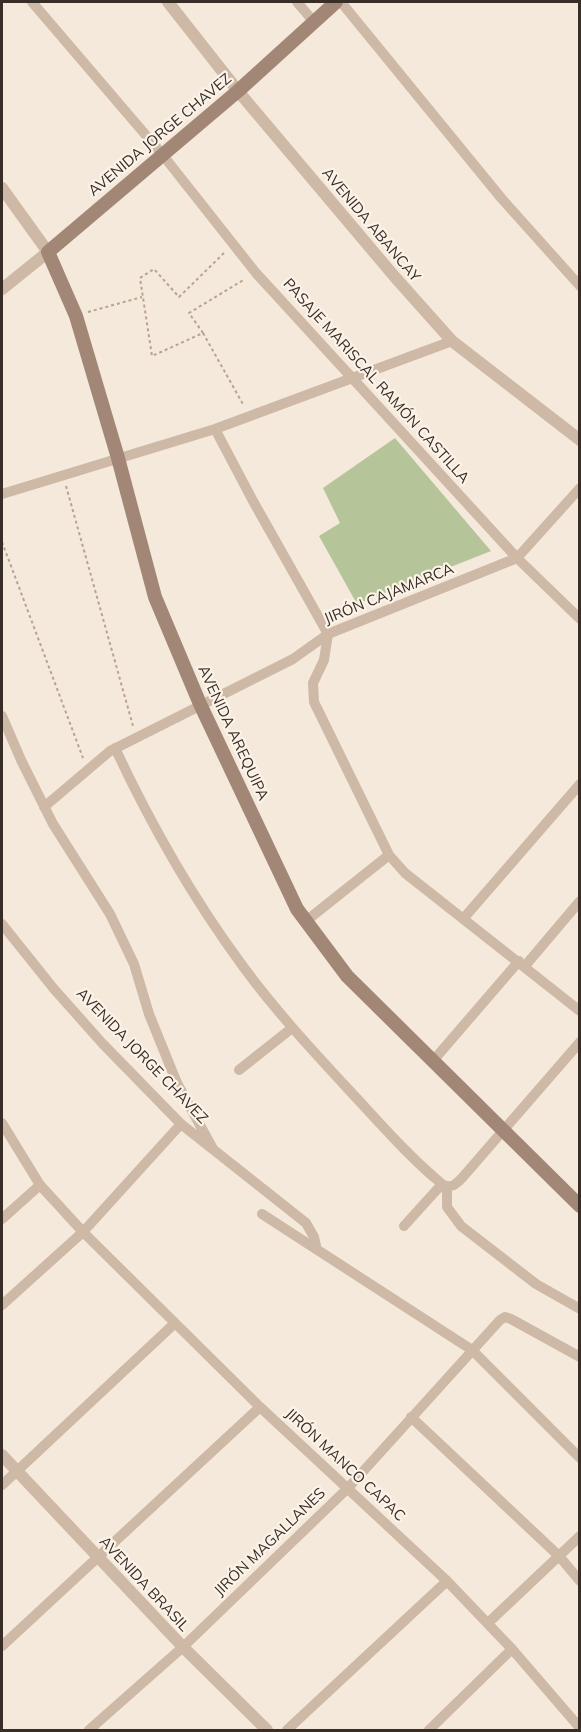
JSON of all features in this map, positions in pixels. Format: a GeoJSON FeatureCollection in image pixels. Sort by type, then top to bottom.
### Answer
{"type":"FeatureCollection","features":[{"type":"Feature","properties":{"kind":"main road","name":"AVENIDA JORGE CHAVEZ"},"geometry":{"type":"LineString","coordinates":[[48,252],[238,91],[338,2]]}},
{"type":"Feature","properties":{"kind":"main road","name":"AVENIDA AREQUIPA"},"geometry":{"type":"LineString","coordinates":[[48,252],[76,315],[118,458],[155,597],[200,704],[297,909],[347,976],[579,1206]]}},
{"type":"Feature","properties":{"kind":"street","name":"PASAJE MARISCAL RAMÓN CASTILLA"},"geometry":{"type":"LineString","coordinates":[[32,2],[162,154],[256,273],[517,558],[579,619]]}},
{"type":"Feature","properties":{"kind":"street","name":"AVENIDA ABANCAY"},"geometry":{"type":"LineString","coordinates":[[168,2],[238,91],[452,341],[579,440]]}},
{"type":"Feature","properties":{"kind":"street"},"geometry":{"type":"LineString","coordinates":[[297,2],[314,22]]}},
{"type":"Feature","properties":{"kind":"street"},"geometry":{"type":"LineString","coordinates":[[338,2],[502,199],[579,286]]}},
{"type":"Feature","properties":{"kind":"street","name":"AVENIDA AREQUIPA"},"geometry":{"type":"LineString","coordinates":[[2,188],[48,252]]}},
{"type":"Feature","properties":{"kind":"street","name":"AVENIDA JORGE CHAVEZ"},"geometry":{"type":"LineString","coordinates":[[2,289],[48,252]]}},
{"type":"Feature","properties":{"kind":"street"},"geometry":{"type":"LineString","coordinates":[[2,494],[215,429],[452,341]]}},
{"type":"Feature","properties":{"kind":"street"},"geometry":{"type":"LineString","coordinates":[[215,429],[328,634],[324,660],[313,683],[314,702],[389,855],[405,873],[579,1011]]}},
{"type":"Feature","properties":{"kind":"street","name":"JIRÓN CAJAMARCA"},"geometry":{"type":"LineString","coordinates":[[44,807],[110,751],[293,658],[328,634],[517,558],[579,488]]}},
{"type":"Feature","properties":{"kind":"street"},"geometry":{"type":"LineString","coordinates":[[2,716],[53,824],[110,914],[134,964],[149,1014],[177,1083],[213,1149]]}},
{"type":"Feature","properties":{"kind":"street"},"geometry":{"type":"LineString","coordinates":[[116,748],[151,823],[193,894],[243,967],[292,1028],[408,1154],[445,1185],[454,1186],[462,1178],[579,1042]]}},
{"type":"Feature","properties":{"kind":"street"},"geometry":{"type":"LineString","coordinates":[[463,920],[575,797],[579,784]]}},
{"type":"Feature","properties":{"kind":"street"},"geometry":{"type":"LineString","coordinates":[[306,921],[389,855]]}},
{"type":"Feature","properties":{"kind":"street"},"geometry":{"type":"LineString","coordinates":[[432,1062],[579,901]]}},
{"type":"Feature","properties":{"kind":"street","name":"AVENIDA JORGE CHAVEZ"},"geometry":{"type":"LineString","coordinates":[[2,924],[54,989],[102,1043],[181,1124],[306,1223],[314,1237],[317,1250]]}},
{"type":"Feature","properties":{"kind":"street"},"geometry":{"type":"LineString","coordinates":[[239,1070],[292,1028]]}},
{"type":"Feature","properties":{"kind":"street","name":"JIRÓN MANCO CAPAC"},"geometry":{"type":"LineString","coordinates":[[2,1123],[40,1185],[83,1232],[260,1407],[447,1581],[512,1649],[579,1728]]}},
{"type":"Feature","properties":{"kind":"street"},"geometry":{"type":"LineString","coordinates":[[2,1305],[83,1232],[181,1124]]}},
{"type":"Feature","properties":{"kind":"street"},"geometry":{"type":"LineString","coordinates":[[2,1219],[40,1185]]}},
{"type":"Feature","properties":{"kind":"street"},"geometry":{"type":"LineString","coordinates":[[404,1226],[445,1185]]}},
{"type":"Feature","properties":{"kind":"street"},"geometry":{"type":"LineString","coordinates":[[445,1185],[447,1207],[461,1226],[536,1284],[579,1309]]}},
{"type":"Feature","properties":{"kind":"street"},"geometry":{"type":"LineString","coordinates":[[262,1214],[472,1350],[579,1458]]}},
{"type":"Feature","properties":{"kind":"street","name":"JIRÓN MAGALLANES"},"geometry":{"type":"LineString","coordinates":[[89,1731],[183,1647],[348,1488],[500,1320],[505,1317],[511,1319],[579,1358]]}},
{"type":"Feature","properties":{"kind":"street"},"geometry":{"type":"LineString","coordinates":[[2,1485],[174,1324]]}},
{"type":"Feature","properties":{"kind":"street"},"geometry":{"type":"LineString","coordinates":[[2,1646],[260,1407]]}},
{"type":"Feature","properties":{"kind":"street"},"geometry":{"type":"LineString","coordinates":[[411,1417],[559,1557],[579,1581]]}},
{"type":"Feature","properties":{"kind":"street","name":"AVENIDA BRASIL"},"geometry":{"type":"LineString","coordinates":[[2,1455],[183,1647],[267,1731]]}},
{"type":"Feature","properties":{"kind":"street"},"geometry":{"type":"LineString","coordinates":[[488,1623],[579,1536]]}},
{"type":"Feature","properties":{"kind":"street"},"geometry":{"type":"LineString","coordinates":[[287,1731],[447,1581]]}},
{"type":"Feature","properties":{"kind":"street"},"geometry":{"type":"LineString","coordinates":[[429,1731],[512,1649]]}},
{"type":"Feature","properties":{"kind":"path"},"geometry":{"type":"LineString","coordinates":[[203,333],[152,356],[140,278],[154,269],[179,297],[233,245]]}},
{"type":"Feature","properties":{"kind":"path"},"geometry":{"type":"LineString","coordinates":[[250,415],[189,313],[256,273]]}},
{"type":"Feature","properties":{"kind":"path"},"geometry":{"type":"LineString","coordinates":[[76,315],[142,297]]}},
{"type":"Feature","properties":{"kind":"path"},"geometry":{"type":"LineString","coordinates":[[62,474],[136,738]]}},
{"type":"Feature","properties":{"kind":"path"},"geometry":{"type":"LineString","coordinates":[[2,542],[87,769]]}},
{"type":"Feature","properties":{"kind":"green space"},"geometry":{"type":"Polygon","coordinates":[[[395,438],[491,551],[357,604],[319,536],[340,523],[323,488],[395,438]]]}}]}
